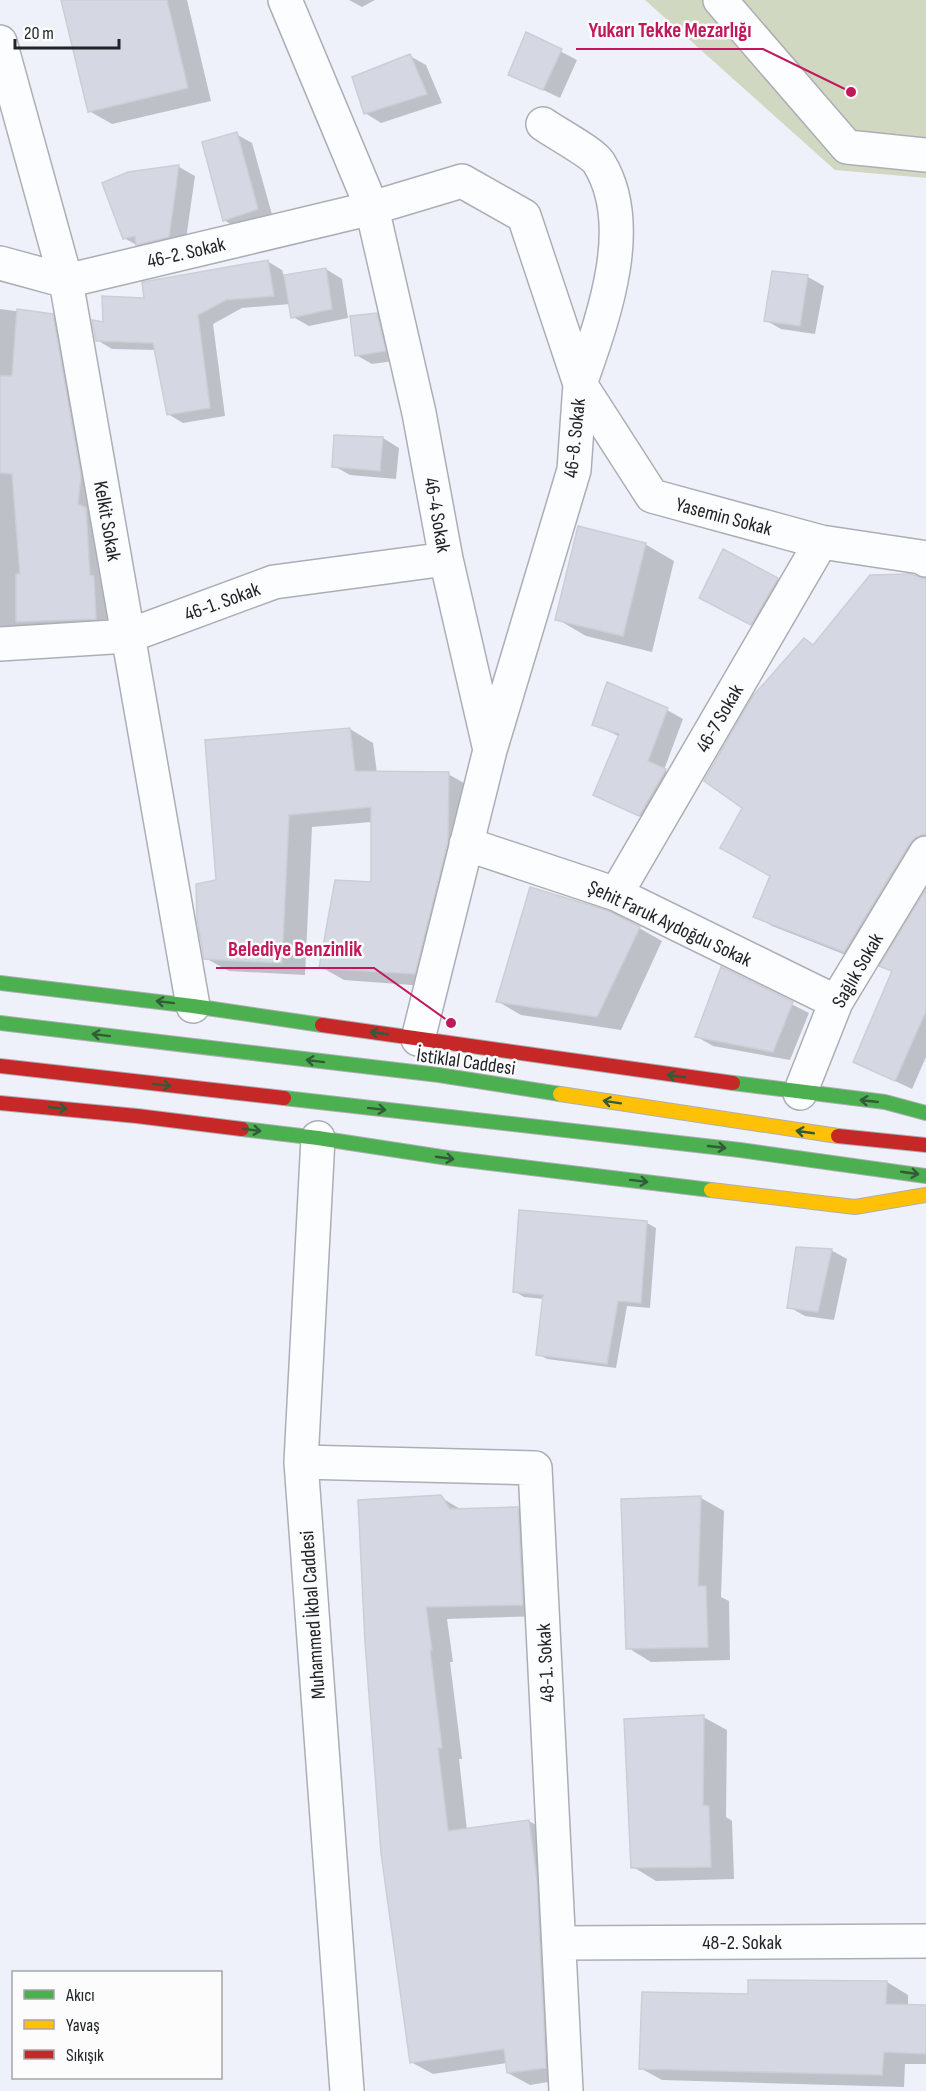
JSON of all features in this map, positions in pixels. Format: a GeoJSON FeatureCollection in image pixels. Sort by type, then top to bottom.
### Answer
{"type":"FeatureCollection","features":[{"type":"Feature","properties":{"kind":"street","name":"46-4 Sokak"},"geometry":{"type":"LineString","coordinates":[[285,0],[372,208],[419,412],[446,559],[490,750],[418,1039]]}},
{"type":"Feature","properties":{"kind":"street"},"geometry":{"type":"LineString","coordinates":[[720,0],[847,147],[926,156]]}},
{"type":"Feature","properties":{"kind":"street","name":"Kelkit Sokak"},"geometry":{"type":"LineString","coordinates":[[0,42],[66,281],[193,1006]]}},
{"type":"Feature","properties":{"kind":"street"},"geometry":{"type":"LineString","coordinates":[[543,124],[598,161],[612,192],[616,244],[608,298],[580,384]]}},
{"type":"Feature","properties":{"kind":"street","name":"46-8. Sokak"},"geometry":{"type":"LineString","coordinates":[[372,208],[462,181],[524,216],[580,384],[574,470],[490,750]]}},
{"type":"Feature","properties":{"kind":"street","name":"46-2. Sokak"},"geometry":{"type":"LineString","coordinates":[[0,263],[66,281],[372,208]]}},
{"type":"Feature","properties":{"kind":"street","name":"Yasemin Sokak"},"geometry":{"type":"LineString","coordinates":[[580,384],[652,496],[821,542],[921,557],[926,560]]}},
{"type":"Feature","properties":{"kind":"street","name":"46-7 Sokak"},"geometry":{"type":"LineString","coordinates":[[616,894],[821,542]]}},
{"type":"Feature","properties":{"kind":"street","name":"46-1. Sokak"},"geometry":{"type":"LineString","coordinates":[[0,644],[128,636],[274,582],[446,559]]}},
{"type":"Feature","properties":{"kind":"street","name":"Şehit Faruk Aydoğdu Sokak"},"geometry":{"type":"LineString","coordinates":[[466,844],[616,894],[836,1002]]}},
{"type":"Feature","properties":{"kind":"street","name":"Sağlık Sokak"},"geometry":{"type":"LineString","coordinates":[[800,1093],[836,1002],[926,853]]}},
{"type":"Feature","properties":{"kind":"street"},"geometry":{"type":"LineString","coordinates":[[0,983],[193,1006],[800,1093],[885,1102],[926,1113]]}},
{"type":"Feature","properties":{"kind":"street","name":"İstiklal Caddesi"},"geometry":{"type":"LineString","coordinates":[[0,1023],[439,1076],[809,1133],[926,1145]]}},
{"type":"Feature","properties":{"kind":"street"},"geometry":{"type":"LineString","coordinates":[[0,1066],[741,1150],[926,1176]]}},
{"type":"Feature","properties":{"kind":"street"},"geometry":{"type":"LineString","coordinates":[[0,1103],[137,1116],[318,1138],[448,1158],[855,1207],[926,1195]]}},
{"type":"Feature","properties":{"kind":"street","name":"Muhammed İkbal Caddesi"},"geometry":{"type":"LineString","coordinates":[[318,1138],[301,1462],[347,2091]]}},
{"type":"Feature","properties":{"kind":"street","name":"48-1. Sokak"},"geometry":{"type":"LineString","coordinates":[[301,1462],[535,1468],[566,2091]]}},
{"type":"Feature","properties":{"kind":"street","name":"48-2. Sokak"},"geometry":{"type":"LineString","coordinates":[[559,1943],[926,1941]]}},
{"type":"Feature","properties":{"kind":"green space"},"geometry":{"type":"Polygon","coordinates":[[[645,0],[926,0],[926,178],[835,170],[645,0]]]}},
{"type":"Feature","properties":{"kind":"building"},"geometry":{"type":"Polygon","coordinates":[[[61,0],[167,0],[188,88],[88,112],[61,0]]]}},
{"type":"Feature","properties":{"kind":"building"},"geometry":{"type":"Polygon","coordinates":[[[526,32],[562,49],[543,90],[508,75],[526,32]]]}},
{"type":"Feature","properties":{"kind":"building"},"geometry":{"type":"Polygon","coordinates":[[[410,54],[427,94],[364,114],[352,77],[410,54]]]}},
{"type":"Feature","properties":{"kind":"building"},"geometry":{"type":"Polygon","coordinates":[[[237,132],[258,209],[223,221],[202,142],[237,132]]]}},
{"type":"Feature","properties":{"kind":"building"},"geometry":{"type":"Polygon","coordinates":[[[179,165],[169,237],[136,245],[135,236],[123,239],[102,183],[128,172],[179,165]]]}},
{"type":"Feature","properties":{"kind":"building"},"geometry":{"type":"Polygon","coordinates":[[[268,260],[274,296],[226,300],[198,315],[210,408],[167,415],[153,343],[96,341],[92,320],[103,322],[102,296],[144,298],[142,282],[268,260]]]}},
{"type":"Feature","properties":{"kind":"building"},"geometry":{"type":"Polygon","coordinates":[[[326,268],[332,309],[291,318],[284,275],[326,268]]]}},
{"type":"Feature","properties":{"kind":"building"},"geometry":{"type":"Polygon","coordinates":[[[772,271],[808,275],[800,326],[764,321],[772,271]]]}},
{"type":"Feature","properties":{"kind":"building"},"geometry":{"type":"Polygon","coordinates":[[[17,309],[53,314],[81,476],[78,504],[86,508],[90,575],[94,576],[96,619],[16,622],[16,574],[20,574],[12,474],[0,473],[0,376],[12,376],[17,309]]]}},
{"type":"Feature","properties":{"kind":"building"},"geometry":{"type":"Polygon","coordinates":[[[377,313],[386,351],[355,356],[350,316],[377,313]]]}},
{"type":"Feature","properties":{"kind":"building"},"geometry":{"type":"Polygon","coordinates":[[[334,435],[383,437],[380,471],[332,467],[334,435]]]}},
{"type":"Feature","properties":{"kind":"building"},"geometry":{"type":"Polygon","coordinates":[[[578,526],[646,543],[623,636],[555,620],[578,526]]]}},
{"type":"Feature","properties":{"kind":"building"},"geometry":{"type":"Polygon","coordinates":[[[723,549],[778,578],[751,625],[699,598],[723,549]]]}},
{"type":"Feature","properties":{"kind":"building"},"geometry":{"type":"Polygon","coordinates":[[[910,574],[926,579],[926,834],[916,837],[910,843],[844,952],[753,917],[770,876],[720,848],[742,808],[704,781],[753,696],[804,638],[813,645],[870,575],[910,574]]]}},
{"type":"Feature","properties":{"kind":"building"},"geometry":{"type":"Polygon","coordinates":[[[607,682],[668,708],[648,761],[666,769],[639,816],[593,795],[619,734],[592,725],[607,682]]]}},
{"type":"Feature","properties":{"kind":"building"},"geometry":{"type":"Polygon","coordinates":[[[350,728],[355,771],[449,772],[448,842],[415,974],[319,968],[335,880],[371,882],[371,807],[289,815],[282,963],[204,959],[197,919],[196,884],[216,880],[205,740],[350,728]]]}},
{"type":"Feature","properties":{"kind":"building"},"geometry":{"type":"Polygon","coordinates":[[[530,887],[609,911],[640,927],[597,1017],[496,1002],[530,887]]]}},
{"type":"Feature","properties":{"kind":"building"},"geometry":{"type":"Polygon","coordinates":[[[926,889],[926,1011],[895,1081],[853,1062],[892,971],[879,966],[926,889]]]}},
{"type":"Feature","properties":{"kind":"building"},"geometry":{"type":"Polygon","coordinates":[[[721,967],[793,1002],[773,1052],[695,1037],[721,967]]]}},
{"type":"Feature","properties":{"kind":"building"},"geometry":{"type":"Polygon","coordinates":[[[519,1210],[647,1221],[641,1303],[618,1301],[607,1364],[536,1355],[543,1295],[513,1292],[519,1210]]]}},
{"type":"Feature","properties":{"kind":"building"},"geometry":{"type":"Polygon","coordinates":[[[796,1247],[832,1249],[818,1312],[787,1308],[796,1247]]]}},
{"type":"Feature","properties":{"kind":"building"},"geometry":{"type":"Polygon","coordinates":[[[441,1495],[450,1509],[518,1507],[523,1605],[426,1607],[442,1748],[438,1748],[448,1831],[529,1820],[537,1881],[546,2068],[507,2073],[504,2049],[410,2063],[381,1853],[365,1642],[358,1500],[441,1495]]]}},
{"type":"Feature","properties":{"kind":"building"},"geometry":{"type":"Polygon","coordinates":[[[701,1496],[698,1586],[706,1586],[708,1647],[626,1649],[621,1499],[701,1496]]]}},
{"type":"Feature","properties":{"kind":"building"},"geometry":{"type":"Polygon","coordinates":[[[704,1715],[703,1805],[709,1806],[711,1867],[631,1868],[624,1719],[704,1715]]]}},
{"type":"Feature","properties":{"kind":"building"},"geometry":{"type":"Polygon","coordinates":[[[748,1980],[887,1981],[886,2004],[926,2005],[926,2054],[884,2052],[882,2075],[639,2069],[642,1992],[748,1994],[748,1980]]]}},
{"type":"Feature","properties":{"kind":"traffic: fast"},"geometry":{"type":"LineString","coordinates":[[0,983],[193,1006],[322,1025]]}},
{"type":"Feature","properties":{"kind":"traffic: fast"},"geometry":{"type":"LineString","coordinates":[[0,1023],[439,1075],[560,1094]]}},
{"type":"Feature","properties":{"kind":"traffic: fast"},"geometry":{"type":"LineString","coordinates":[[733,1083],[885,1102],[926,1113]]}},
{"type":"Feature","properties":{"kind":"traffic: fast"},"geometry":{"type":"LineString","coordinates":[[284,1098],[740,1150],[926,1176]]}},
{"type":"Feature","properties":{"kind":"traffic: fast"},"geometry":{"type":"LineString","coordinates":[[242,1129],[448,1158],[711,1190]]}},
{"type":"Feature","properties":{"kind":"traffic: slow"},"geometry":{"type":"LineString","coordinates":[[560,1094],[838,1136]]}},
{"type":"Feature","properties":{"kind":"traffic: slow"},"geometry":{"type":"LineString","coordinates":[[711,1190],[855,1207],[926,1195]]}},
{"type":"Feature","properties":{"kind":"traffic: jam"},"geometry":{"type":"LineString","coordinates":[[322,1025],[733,1083]]}},
{"type":"Feature","properties":{"kind":"traffic: jam"},"geometry":{"type":"LineString","coordinates":[[0,1066],[284,1098]]}},
{"type":"Feature","properties":{"kind":"traffic: jam"},"geometry":{"type":"LineString","coordinates":[[0,1103],[242,1129]]}},
{"type":"Feature","properties":{"kind":"traffic: jam"},"geometry":{"type":"LineString","coordinates":[[838,1136],[926,1145]]}},
{"type":"Feature","properties":{"kind":"place","name":"Yukarı Tekke Mezarlığı"},"geometry":{"type":"Point","coordinates":[851,92]}},
{"type":"Feature","properties":{"kind":"place","name":"Belediye Benzinlik"},"geometry":{"type":"Point","coordinates":[451,1023]}}]}
